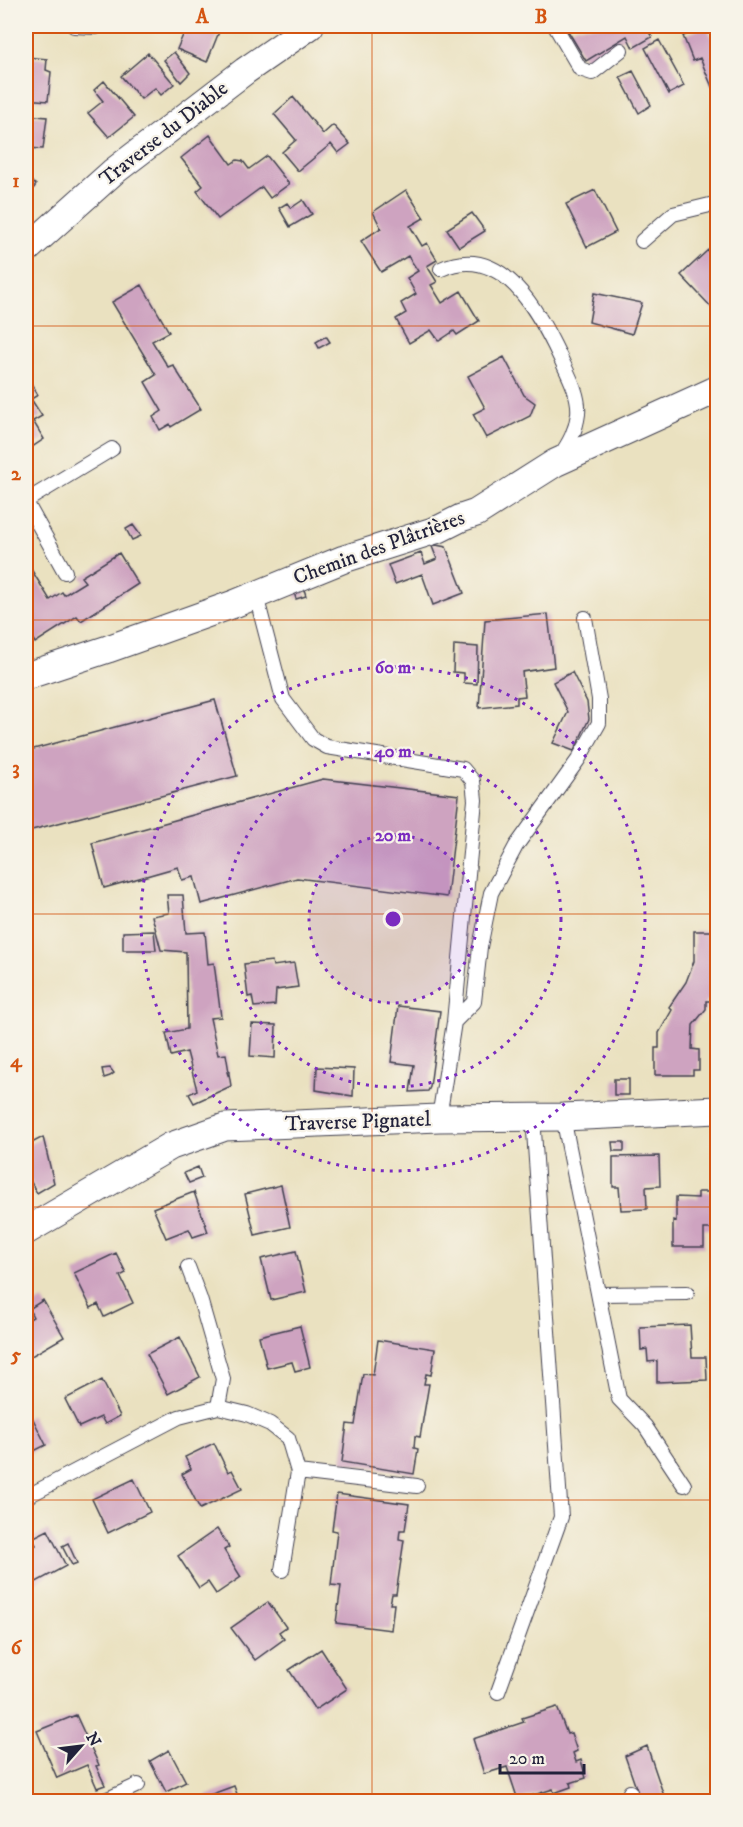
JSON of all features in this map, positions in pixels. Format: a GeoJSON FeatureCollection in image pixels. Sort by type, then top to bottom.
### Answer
{"type":"FeatureCollection","features":[{"type":"Feature","properties":{"kind":"street","name":"Traverse du Diable"},"geometry":{"type":"LineString","coordinates":[[26,250],[113,172],[245,71],[310,26]]}},
{"type":"Feature","properties":{"kind":"street","name":"Chemin des Plâtrières"},"geometry":{"type":"LineString","coordinates":[[26,676],[234,604],[344,559],[439,529],[476,513],[555,463],[717,389]]}},
{"type":"Feature","properties":{"kind":"street","name":"Traverse Pignatel"},"geometry":{"type":"LineString","coordinates":[[26,1231],[171,1146],[225,1127],[717,1110]]}},
{"type":"Feature","properties":{"kind":"lane"},"geometry":{"type":"LineString","coordinates":[[74,26],[96,26]]}},
{"type":"Feature","properties":{"kind":"lane"},"geometry":{"type":"LineString","coordinates":[[555,26],[580,69],[592,73],[621,50]]}},
{"type":"Feature","properties":{"kind":"lane"},"geometry":{"type":"LineString","coordinates":[[642,241],[673,214],[717,204]]}},
{"type":"Feature","properties":{"kind":"lane"},"geometry":{"type":"LineString","coordinates":[[441,269],[456,263],[473,262],[492,268],[511,281],[531,304],[547,330],[575,392],[578,412],[573,436],[555,463]]}},
{"type":"Feature","properties":{"kind":"lane"},"geometry":{"type":"LineString","coordinates":[[65,572],[26,501],[112,449]]}},
{"type":"Feature","properties":{"kind":"lane"},"geometry":{"type":"LineString","coordinates":[[259,608],[283,699],[313,739],[327,747],[463,769],[473,781],[475,800],[454,1022],[440,1118]]}},
{"type":"Feature","properties":{"kind":"lane"},"geometry":{"type":"LineString","coordinates":[[454,1022],[474,1002],[480,947],[491,892],[516,846],[578,760],[599,723],[599,699],[585,618]]}},
{"type":"Feature","properties":{"kind":"lane"},"geometry":{"type":"LineString","coordinates":[[563,1117],[620,1399],[645,1426],[684,1485]]}},
{"type":"Feature","properties":{"kind":"lane"},"geometry":{"type":"LineString","coordinates":[[498,1692],[561,1517],[532,1118]]}},
{"type":"Feature","properties":{"kind":"lane"},"geometry":{"type":"LineString","coordinates":[[188,1267],[200,1299],[223,1379],[218,1407]]}},
{"type":"Feature","properties":{"kind":"lane"},"geometry":{"type":"LineString","coordinates":[[599,1294],[687,1293]]}},
{"type":"Feature","properties":{"kind":"lane"},"geometry":{"type":"LineString","coordinates":[[26,1497],[179,1417],[218,1407],[246,1414],[270,1424],[288,1438],[298,1472],[282,1570]]}},
{"type":"Feature","properties":{"kind":"lane"},"geometry":{"type":"LineString","coordinates":[[298,1472],[417,1486]]}},
{"type":"Feature","properties":{"kind":"lane"},"geometry":{"type":"LineString","coordinates":[[101,1802],[138,1785]]}},
{"type":"Feature","properties":{"kind":"building"},"geometry":{"type":"Polygon","coordinates":[[[187,26],[205,26],[219,32],[207,62],[177,49],[187,26]]]}},
{"type":"Feature","properties":{"kind":"building"},"geometry":{"type":"Polygon","coordinates":[[[577,26],[645,26],[652,37],[633,48],[627,36],[586,61],[568,31],[577,26]]]}},
{"type":"Feature","properties":{"kind":"building"},"geometry":{"type":"Polygon","coordinates":[[[707,26],[717,50],[717,85],[712,87],[700,58],[693,61],[683,36],[707,26]]]}},
{"type":"Feature","properties":{"kind":"building"},"geometry":{"type":"Polygon","coordinates":[[[659,40],[684,86],[669,94],[645,48],[659,40]]]}},
{"type":"Feature","properties":{"kind":"building"},"geometry":{"type":"Polygon","coordinates":[[[174,52],[190,73],[181,82],[164,60],[174,52]]]}},
{"type":"Feature","properties":{"kind":"building"},"geometry":{"type":"Polygon","coordinates":[[[148,53],[174,84],[161,95],[155,88],[141,99],[121,76],[148,53]]]}},
{"type":"Feature","properties":{"kind":"building"},"geometry":{"type":"Polygon","coordinates":[[[26,57],[47,59],[46,70],[51,72],[48,101],[26,99],[26,57]]]}},
{"type":"Feature","properties":{"kind":"building"},"geometry":{"type":"Polygon","coordinates":[[[633,71],[651,105],[639,113],[620,77],[633,71]]]}},
{"type":"Feature","properties":{"kind":"building"},"geometry":{"type":"Polygon","coordinates":[[[104,81],[134,117],[109,137],[88,113],[103,101],[94,90],[104,81]]]}},
{"type":"Feature","properties":{"kind":"building"},"geometry":{"type":"Polygon","coordinates":[[[293,97],[323,134],[333,125],[350,144],[338,153],[331,144],[298,171],[282,152],[296,140],[274,114],[293,97]]]}},
{"type":"Feature","properties":{"kind":"building"},"geometry":{"type":"Polygon","coordinates":[[[26,115],[47,117],[43,149],[26,148],[26,115]]]}},
{"type":"Feature","properties":{"kind":"building"},"geometry":{"type":"Polygon","coordinates":[[[210,135],[231,164],[237,160],[243,161],[249,169],[267,156],[289,184],[270,198],[262,187],[218,219],[197,191],[203,186],[181,158],[210,135]]]}},
{"type":"Feature","properties":{"kind":"building"},"geometry":{"type":"Polygon","coordinates":[[[26,177],[36,185],[26,199],[26,177]]]}},
{"type":"Feature","properties":{"kind":"building"},"geometry":{"type":"Polygon","coordinates":[[[406,190],[424,218],[410,226],[422,246],[427,243],[437,260],[427,266],[437,282],[431,285],[442,303],[461,291],[479,321],[457,335],[454,331],[439,341],[431,330],[409,343],[396,319],[406,313],[401,303],[416,294],[407,278],[418,271],[408,256],[381,272],[361,241],[381,228],[373,212],[406,190]]]}},
{"type":"Feature","properties":{"kind":"building"},"geometry":{"type":"Polygon","coordinates":[[[595,190],[616,232],[587,247],[566,204],[595,190]]]}},
{"type":"Feature","properties":{"kind":"building"},"geometry":{"type":"Polygon","coordinates":[[[303,200],[312,214],[290,227],[279,208],[287,203],[291,208],[303,200]]]}},
{"type":"Feature","properties":{"kind":"building"},"geometry":{"type":"Polygon","coordinates":[[[472,213],[485,231],[459,247],[447,229],[472,213]]]}},
{"type":"Feature","properties":{"kind":"building"},"geometry":{"type":"Polygon","coordinates":[[[708,250],[717,260],[717,307],[714,310],[681,275],[708,250]]]}},
{"type":"Feature","properties":{"kind":"building"},"geometry":{"type":"Polygon","coordinates":[[[142,285],[169,332],[152,341],[168,367],[173,365],[201,409],[171,427],[170,424],[160,430],[153,417],[162,411],[145,382],[156,375],[112,302],[142,285]]]}},
{"type":"Feature","properties":{"kind":"building"},"geometry":{"type":"Polygon","coordinates":[[[594,293],[642,303],[632,334],[589,322],[594,293]]]}},
{"type":"Feature","properties":{"kind":"building"},"geometry":{"type":"Polygon","coordinates":[[[326,336],[330,342],[319,348],[316,342],[326,336]]]}},
{"type":"Feature","properties":{"kind":"building"},"geometry":{"type":"Polygon","coordinates":[[[504,357],[524,395],[535,403],[530,416],[486,438],[473,414],[485,408],[468,376],[504,357]]]}},
{"type":"Feature","properties":{"kind":"building"},"geometry":{"type":"Polygon","coordinates":[[[29,380],[38,395],[31,399],[42,416],[33,421],[44,439],[26,451],[26,382],[29,380]]]}},
{"type":"Feature","properties":{"kind":"building"},"geometry":{"type":"Polygon","coordinates":[[[133,525],[141,536],[132,540],[126,529],[133,525]]]}},
{"type":"Feature","properties":{"kind":"building"},"geometry":{"type":"Polygon","coordinates":[[[431,544],[446,547],[464,593],[433,605],[422,574],[395,584],[388,565],[421,553],[425,564],[437,559],[431,544]]]}},
{"type":"Feature","properties":{"kind":"building"},"geometry":{"type":"Polygon","coordinates":[[[119,553],[138,584],[81,621],[77,616],[35,643],[26,628],[26,615],[28,614],[26,611],[26,561],[50,600],[62,592],[64,595],[85,582],[81,577],[119,553]]]}},
{"type":"Feature","properties":{"kind":"building"},"geometry":{"type":"Polygon","coordinates":[[[304,589],[306,596],[296,599],[294,592],[304,589]]]}},
{"type":"Feature","properties":{"kind":"building"},"geometry":{"type":"Polygon","coordinates":[[[548,614],[554,667],[522,672],[525,696],[517,697],[517,704],[479,708],[485,620],[548,614]]]}},
{"type":"Feature","properties":{"kind":"building"},"geometry":{"type":"Polygon","coordinates":[[[454,645],[478,647],[477,684],[464,683],[464,673],[453,672],[454,645]]]}},
{"type":"Feature","properties":{"kind":"building"},"geometry":{"type":"Polygon","coordinates":[[[572,672],[587,702],[589,719],[574,751],[553,743],[568,712],[553,682],[572,672]]]}},
{"type":"Feature","properties":{"kind":"building"},"geometry":{"type":"Polygon","coordinates":[[[215,700],[237,776],[28,831],[26,751],[215,700]]]}},
{"type":"Feature","properties":{"kind":"building"},"geometry":{"type":"Polygon","coordinates":[[[323,779],[459,795],[447,897],[297,878],[201,904],[194,877],[182,880],[178,867],[104,888],[92,843],[323,779]]]}},
{"type":"Feature","properties":{"kind":"building"},"geometry":{"type":"Polygon","coordinates":[[[167,895],[183,895],[186,933],[205,932],[208,964],[214,963],[221,1017],[210,1018],[218,1055],[226,1054],[231,1086],[194,1103],[189,1094],[197,1090],[187,1052],[171,1056],[166,1033],[187,1029],[186,952],[161,950],[152,916],[169,913],[167,895]]]}},
{"type":"Feature","properties":{"kind":"building"},"geometry":{"type":"Polygon","coordinates":[[[154,931],[156,950],[123,950],[123,932],[154,931]]]}},
{"type":"Feature","properties":{"kind":"building"},"geometry":{"type":"Polygon","coordinates":[[[694,931],[717,931],[717,1024],[715,1024],[715,1001],[706,1001],[706,1009],[693,1025],[692,1049],[699,1050],[699,1070],[693,1070],[693,1075],[655,1075],[655,1048],[659,1048],[659,1033],[672,1010],[669,1007],[686,982],[694,961],[694,931]]]}},
{"type":"Feature","properties":{"kind":"building"},"geometry":{"type":"Polygon","coordinates":[[[272,961],[273,966],[294,963],[298,987],[276,990],[275,1005],[254,1007],[252,996],[248,997],[244,964],[272,961]]]}},
{"type":"Feature","properties":{"kind":"building"},"geometry":{"type":"Polygon","coordinates":[[[398,1006],[440,1011],[428,1091],[410,1092],[414,1065],[391,1062],[398,1006]]]}},
{"type":"Feature","properties":{"kind":"building"},"geometry":{"type":"Polygon","coordinates":[[[252,1024],[276,1025],[275,1058],[250,1056],[252,1024]]]}},
{"type":"Feature","properties":{"kind":"building"},"geometry":{"type":"Polygon","coordinates":[[[317,1067],[354,1069],[353,1096],[316,1090],[317,1067]]]}},
{"type":"Feature","properties":{"kind":"building"},"geometry":{"type":"Polygon","coordinates":[[[110,1068],[114,1073],[104,1078],[102,1069],[110,1068]]]}},
{"type":"Feature","properties":{"kind":"building"},"geometry":{"type":"Polygon","coordinates":[[[614,1079],[629,1079],[629,1095],[614,1095],[614,1079]]]}},
{"type":"Feature","properties":{"kind":"building"},"geometry":{"type":"Polygon","coordinates":[[[43,1137],[54,1183],[37,1193],[26,1173],[26,1146],[43,1137]]]}},
{"type":"Feature","properties":{"kind":"building"},"geometry":{"type":"Polygon","coordinates":[[[612,1142],[624,1142],[624,1151],[613,1151],[612,1142]]]}},
{"type":"Feature","properties":{"kind":"building"},"geometry":{"type":"Polygon","coordinates":[[[659,1156],[660,1186],[646,1187],[647,1209],[621,1210],[619,1187],[613,1187],[613,1157],[659,1156]]]}},
{"type":"Feature","properties":{"kind":"building"},"geometry":{"type":"Polygon","coordinates":[[[198,1167],[202,1178],[189,1183],[184,1173],[198,1167]]]}},
{"type":"Feature","properties":{"kind":"building"},"geometry":{"type":"Polygon","coordinates":[[[281,1185],[290,1227],[255,1235],[245,1194],[281,1185]]]}},
{"type":"Feature","properties":{"kind":"building"},"geometry":{"type":"Polygon","coordinates":[[[194,1192],[208,1232],[193,1237],[189,1229],[166,1238],[153,1208],[194,1192]]]}},
{"type":"Feature","properties":{"kind":"building"},"geometry":{"type":"Polygon","coordinates":[[[698,1192],[717,1192],[717,1229],[704,1229],[704,1247],[673,1247],[676,1197],[698,1198],[698,1192]]]}},
{"type":"Feature","properties":{"kind":"building"},"geometry":{"type":"Polygon","coordinates":[[[296,1251],[306,1292],[271,1300],[261,1259],[296,1251]]]}},
{"type":"Feature","properties":{"kind":"building"},"geometry":{"type":"Polygon","coordinates":[[[116,1253],[126,1273],[120,1276],[133,1303],[104,1317],[98,1304],[91,1308],[74,1273],[116,1253]]]}},
{"type":"Feature","properties":{"kind":"building"},"geometry":{"type":"Polygon","coordinates":[[[43,1300],[64,1337],[28,1358],[26,1321],[33,1317],[29,1309],[43,1300]]]}},
{"type":"Feature","properties":{"kind":"building"},"geometry":{"type":"Polygon","coordinates":[[[690,1325],[692,1357],[706,1357],[707,1380],[657,1382],[657,1361],[648,1362],[647,1349],[641,1350],[640,1327],[690,1325]]]}},
{"type":"Feature","properties":{"kind":"building"},"geometry":{"type":"Polygon","coordinates":[[[300,1326],[310,1367],[295,1371],[292,1362],[267,1368],[259,1336],[300,1326]]]}},
{"type":"Feature","properties":{"kind":"building"},"geometry":{"type":"Polygon","coordinates":[[[180,1337],[200,1377],[168,1394],[147,1354],[180,1337]]]}},
{"type":"Feature","properties":{"kind":"building"},"geometry":{"type":"Polygon","coordinates":[[[378,1340],[435,1349],[431,1375],[426,1374],[424,1384],[429,1384],[420,1437],[415,1436],[414,1448],[418,1449],[414,1474],[342,1462],[347,1424],[355,1425],[363,1374],[373,1375],[378,1340]]]}},
{"type":"Feature","properties":{"kind":"building"},"geometry":{"type":"Polygon","coordinates":[[[102,1380],[120,1416],[105,1424],[101,1417],[79,1427],[65,1399],[102,1380]]]}},
{"type":"Feature","properties":{"kind":"building"},"geometry":{"type":"Polygon","coordinates":[[[31,1415],[46,1445],[26,1455],[26,1418],[31,1415]]]}},
{"type":"Feature","properties":{"kind":"building"},"geometry":{"type":"Polygon","coordinates":[[[214,1443],[228,1472],[232,1470],[242,1489],[200,1509],[182,1474],[191,1469],[185,1457],[214,1443]]]}},
{"type":"Feature","properties":{"kind":"building"},"geometry":{"type":"Polygon","coordinates":[[[134,1479],[150,1512],[108,1533],[92,1499],[134,1479]]]}},
{"type":"Feature","properties":{"kind":"building"},"geometry":{"type":"Polygon","coordinates":[[[337,1494],[409,1504],[405,1530],[400,1530],[399,1539],[404,1540],[396,1594],[392,1594],[390,1604],[394,1604],[391,1630],[336,1623],[341,1586],[331,1585],[337,1531],[332,1530],[337,1494]]]}},
{"type":"Feature","properties":{"kind":"building"},"geometry":{"type":"Polygon","coordinates":[[[217,1529],[229,1547],[224,1550],[241,1577],[216,1594],[208,1582],[199,1588],[178,1556],[217,1529]]]}},
{"type":"Feature","properties":{"kind":"building"},"geometry":{"type":"Polygon","coordinates":[[[48,1530],[66,1566],[29,1586],[26,1579],[26,1551],[36,1545],[32,1538],[48,1530]]]}},
{"type":"Feature","properties":{"kind":"building"},"geometry":{"type":"Polygon","coordinates":[[[68,1543],[77,1563],[72,1565],[62,1546],[68,1543]]]}},
{"type":"Feature","properties":{"kind":"building"},"geometry":{"type":"Polygon","coordinates":[[[268,1602],[286,1627],[279,1632],[284,1639],[255,1660],[231,1628],[268,1602]]]}},
{"type":"Feature","properties":{"kind":"building"},"geometry":{"type":"Polygon","coordinates":[[[321,1649],[347,1689],[315,1710],[289,1670],[321,1649]]]}},
{"type":"Feature","properties":{"kind":"building"},"geometry":{"type":"Polygon","coordinates":[[[557,1707],[567,1734],[571,1733],[577,1751],[573,1753],[576,1762],[581,1760],[586,1778],[570,1783],[571,1787],[554,1793],[553,1789],[518,1800],[507,1767],[484,1774],[473,1739],[524,1722],[522,1718],[557,1707]]]}},
{"type":"Feature","properties":{"kind":"building"},"geometry":{"type":"Polygon","coordinates":[[[76,1715],[99,1765],[96,1766],[105,1785],[97,1788],[87,1765],[57,1778],[37,1731],[76,1715]]]}},
{"type":"Feature","properties":{"kind":"building"},"geometry":{"type":"Polygon","coordinates":[[[647,1746],[665,1799],[658,1802],[641,1802],[625,1756],[647,1746]]]}},
{"type":"Feature","properties":{"kind":"building"},"geometry":{"type":"Polygon","coordinates":[[[169,1750],[186,1782],[166,1792],[150,1761],[169,1750]]]}},
{"type":"Feature","properties":{"kind":"building"},"geometry":{"type":"Polygon","coordinates":[[[234,1786],[240,1802],[193,1802],[193,1801],[234,1786]]]}}]}
